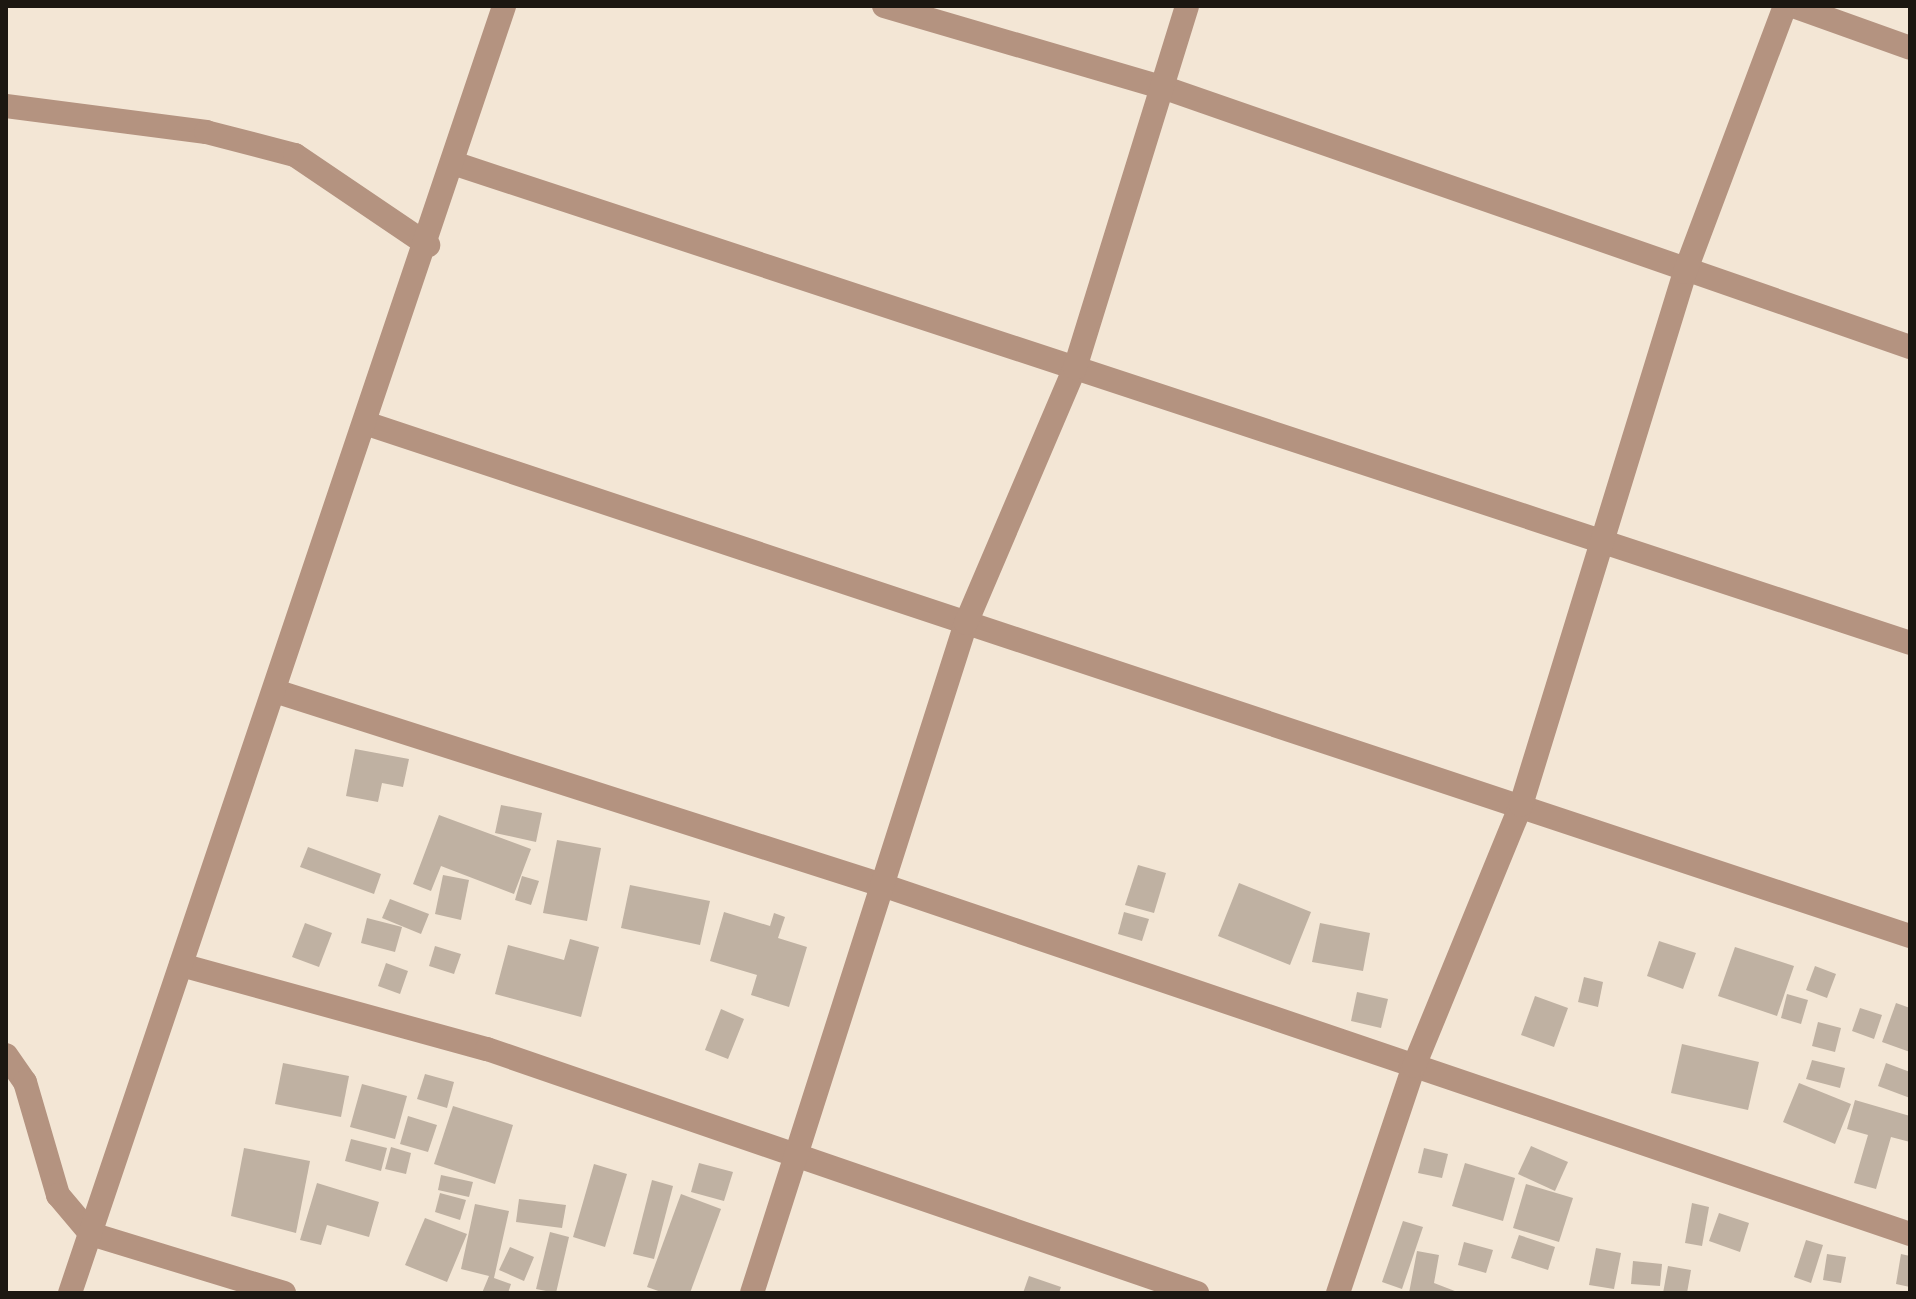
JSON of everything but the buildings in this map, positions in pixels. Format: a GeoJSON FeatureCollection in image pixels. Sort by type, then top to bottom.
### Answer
{"type":"FeatureCollection","features":[{"type":"Feature","properties":{"kind":"street"},"geometry":{"type":"LineString","coordinates":[[70,1293],[278,692],[428,245],[504,6]]}},
{"type":"Feature","properties":{"kind":"street"},"geometry":{"type":"LineString","coordinates":[[884,6],[1165,88],[1685,272],[1910,347]]}},
{"type":"Feature","properties":{"kind":"street"},"geometry":{"type":"LineString","coordinates":[[752,1293],[966,623],[1075,368],[1165,88],[1187,6]]}},
{"type":"Feature","properties":{"kind":"street"},"geometry":{"type":"LineString","coordinates":[[1338,1293],[1414,1066],[1521,805],[1685,272],[1785,6]]}},
{"type":"Feature","properties":{"kind":"street"},"geometry":{"type":"LineString","coordinates":[[1793,6],[1910,48]]}},
{"type":"Feature","properties":{"kind":"street"},"geometry":{"type":"LineString","coordinates":[[6,106],[206,132],[295,155],[428,245]]}},
{"type":"Feature","properties":{"kind":"street"},"geometry":{"type":"LineString","coordinates":[[453,163],[1601,538],[1910,643]]}},
{"type":"Feature","properties":{"kind":"street"},"geometry":{"type":"LineString","coordinates":[[368,424],[1910,936]]}},
{"type":"Feature","properties":{"kind":"street"},"geometry":{"type":"LineString","coordinates":[[278,692],[882,885],[1910,1234]]}},
{"type":"Feature","properties":{"kind":"street"},"geometry":{"type":"LineString","coordinates":[[181,965],[487,1049],[799,1152],[1197,1293]]}},
{"type":"Feature","properties":{"kind":"street"},"geometry":{"type":"LineString","coordinates":[[6,1055],[25,1082],[58,1195],[91,1234],[284,1293]]}}]}
